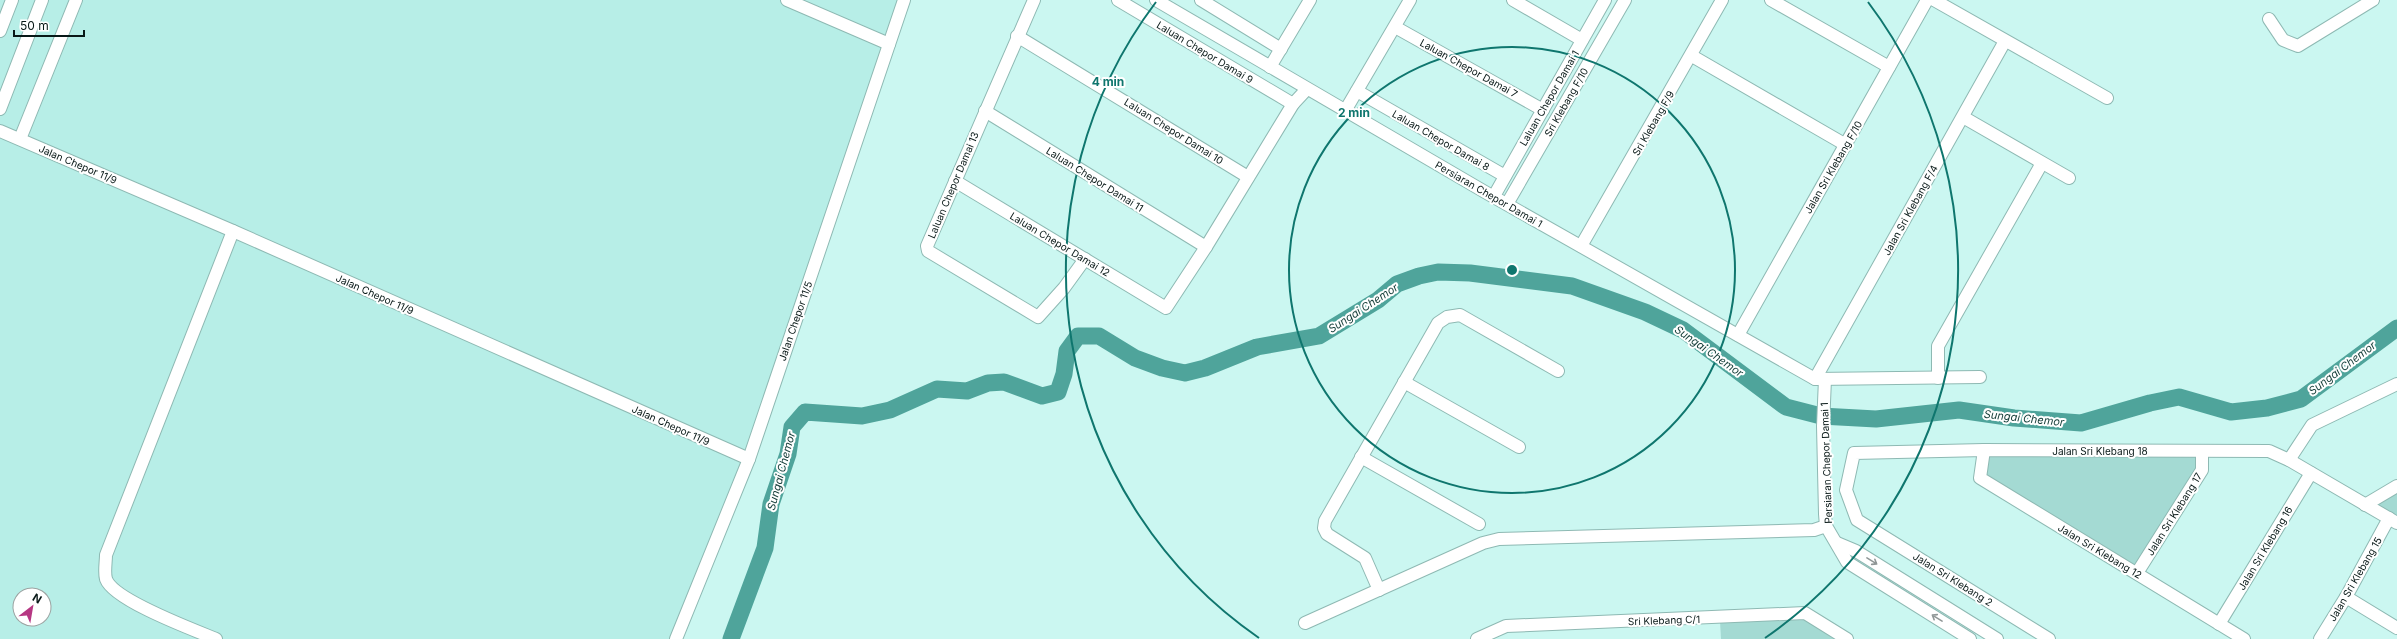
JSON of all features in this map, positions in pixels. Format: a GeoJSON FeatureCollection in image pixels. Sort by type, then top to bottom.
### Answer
{"type":"FeatureCollection","features":[{"type":"Feature","properties":{"kind":"street"},"geometry":{"type":"LineString","coordinates":[[0,31],[12,0]]}},
{"type":"Feature","properties":{"kind":"street"},"geometry":{"type":"LineString","coordinates":[[0,109],[42,0]]}},
{"type":"Feature","properties":{"kind":"street"},"geometry":{"type":"LineString","coordinates":[[20,139],[76,0]]}},
{"type":"Feature","properties":{"kind":"street"},"geometry":{"type":"LineString","coordinates":[[787,0],[888,44]]}},
{"type":"Feature","properties":{"kind":"street","name":"Jalan Chepor 11/5"},"geometry":{"type":"LineString","coordinates":[[676,639],[748,459],[904,0]]}},
{"type":"Feature","properties":{"kind":"street","name":"Laluan Chepor Damai 13"},"geometry":{"type":"LineString","coordinates":[[1034,0],[1017,36],[927,246],[928,251],[1034,316],[1041,316],[1085,259]]}},
{"type":"Feature","properties":{"kind":"street","name":"Laluan Chepor Damai 9"},"geometry":{"type":"LineString","coordinates":[[1118,0],[1293,104]]}},
{"type":"Feature","properties":{"kind":"street","name":"Persiaran Chepor Damai 1"},"geometry":{"type":"LineString","coordinates":[[1156,0],[1507,204],[1738,335],[1820,379],[1824,398],[1823,426],[1826,526],[1847,562],[1970,639]]}},
{"type":"Feature","properties":{"kind":"street"},"geometry":{"type":"LineString","coordinates":[[1201,0],[1281,49]]}},
{"type":"Feature","properties":{"kind":"street"},"geometry":{"type":"LineString","coordinates":[[1270,67],[1310,0]]}},
{"type":"Feature","properties":{"kind":"street"},"geometry":{"type":"LineString","coordinates":[[1345,111],[1410,0]]}},
{"type":"Feature","properties":{"kind":"street"},"geometry":{"type":"LineString","coordinates":[[1513,0],[1582,40]]}},
{"type":"Feature","properties":{"kind":"street","name":"Laluan Chepor Damai 1"},"geometry":{"type":"LineString","coordinates":[[1494,196],[1605,0]]}},
{"type":"Feature","properties":{"kind":"street","name":"Sri Klebang F/10"},"geometry":{"type":"LineString","coordinates":[[1507,204],[1625,0]]}},
{"type":"Feature","properties":{"kind":"street","name":"Sri Klebang F/9"},"geometry":{"type":"LineString","coordinates":[[1581,246],[1692,56],[1722,0]]}},
{"type":"Feature","properties":{"kind":"street"},"geometry":{"type":"LineString","coordinates":[[1771,0],[1889,68]]}},
{"type":"Feature","properties":{"kind":"street","name":"Jalan Sri Klebang F/10"},"geometry":{"type":"LineString","coordinates":[[1738,335],[1928,0]]}},
{"type":"Feature","properties":{"kind":"street"},"geometry":{"type":"LineString","coordinates":[[1934,0],[2107,98]]}},
{"type":"Feature","properties":{"kind":"street"},"geometry":{"type":"LineString","coordinates":[[2269,19],[2283,40],[2298,46],[2360,4],[2373,0]]}},
{"type":"Feature","properties":{"kind":"street","name":"Laluan Chepor Damai 7"},"geometry":{"type":"LineString","coordinates":[[1395,26],[1543,110]]}},
{"type":"Feature","properties":{"kind":"street","name":"Laluan Chepor Damai 10"},"geometry":{"type":"LineString","coordinates":[[1017,36],[1248,177]]}},
{"type":"Feature","properties":{"kind":"street","name":"Jalan Sri Klebang F/4"},"geometry":{"type":"LineString","coordinates":[[1820,379],[2006,41]]}},
{"type":"Feature","properties":{"kind":"street"},"geometry":{"type":"LineString","coordinates":[[1692,56],[1846,144]]}},
{"type":"Feature","properties":{"kind":"street"},"geometry":{"type":"LineString","coordinates":[[1206,247],[1293,104],[1307,89]]}},
{"type":"Feature","properties":{"kind":"street","name":"Laluan Chepor Damai 8"},"geometry":{"type":"LineString","coordinates":[[1357,91],[1505,176]]}},
{"type":"Feature","properties":{"kind":"street","name":"Laluan Chepor Damai 11"},"geometry":{"type":"LineString","coordinates":[[985,111],[1206,247]]}},
{"type":"Feature","properties":{"kind":"street"},"geometry":{"type":"LineString","coordinates":[[1963,117],[2068,178]]}},
{"type":"Feature","properties":{"kind":"street","name":"Jalan Chepor 11/9"},"geometry":{"type":"LineString","coordinates":[[0,131],[233,231],[748,459]]}},
{"type":"Feature","properties":{"kind":"street"},"geometry":{"type":"LineString","coordinates":[[1938,378],[1938,346],[2042,163]]}},
{"type":"Feature","properties":{"kind":"street","name":"Laluan Chepor Damai 12"},"geometry":{"type":"LineString","coordinates":[[955,181],[1166,308],[1206,247]]}},
{"type":"Feature","properties":{"kind":"street"},"geometry":{"type":"LineString","coordinates":[[216,639],[124,598],[106,581],[105,573],[106,555],[233,231]]}},
{"type":"Feature","properties":{"kind":"street"},"geometry":{"type":"LineString","coordinates":[[1379,590],[1365,558],[1328,534],[1324,528],[1325,521],[1438,323],[1447,317],[1460,315],[1558,371]]}},
{"type":"Feature","properties":{"kind":"street"},"geometry":{"type":"LineString","coordinates":[[1820,379],[1980,377]]}},
{"type":"Feature","properties":{"kind":"street"},"geometry":{"type":"LineString","coordinates":[[1404,382],[1519,447]]}},
{"type":"Feature","properties":{"kind":"street"},"geometry":{"type":"LineString","coordinates":[[2289,460],[2312,425],[2397,384]]}},
{"type":"Feature","properties":{"kind":"street","name":"Jalan Sri Klebang 18"},"geometry":{"type":"LineString","coordinates":[[1856,520],[1846,490],[1854,453],[1984,450],[2269,451],[2289,460],[2393,520]]}},
{"type":"Feature","properties":{"kind":"street","name":"Jalan Sri Klebang 12"},"geometry":{"type":"LineString","coordinates":[[1984,450],[1980,478],[2244,639]]}},
{"type":"Feature","properties":{"kind":"street","name":"Jalan Sri Klebang 17"},"geometry":{"type":"LineString","coordinates":[[2137,574],[2202,470],[2202,451]]}},
{"type":"Feature","properties":{"kind":"street"},"geometry":{"type":"LineString","coordinates":[[1361,457],[1479,524]]}},
{"type":"Feature","properties":{"kind":"street","name":"Jalan Sri Klebang 16"},"geometry":{"type":"LineString","coordinates":[[2219,624],[2312,473]]}},
{"type":"Feature","properties":{"kind":"street"},"geometry":{"type":"LineString","coordinates":[[2366,505],[2397,486]]}},
{"type":"Feature","properties":{"kind":"street","name":"Jalan Sri Klebang 2"},"geometry":{"type":"LineString","coordinates":[[1856,520],[2049,639]]}},
{"type":"Feature","properties":{"kind":"street","name":"Jalan Sri Klebang 15"},"geometry":{"type":"LineString","coordinates":[[2320,639],[2393,520]]}},
{"type":"Feature","properties":{"kind":"street"},"geometry":{"type":"LineString","coordinates":[[1305,623],[1483,543],[1498,538],[1806,530],[1826,526]]}},
{"type":"Feature","properties":{"kind":"street"},"geometry":{"type":"LineString","coordinates":[[1837,543],[1856,551],[1997,639]]}},
{"type":"Feature","properties":{"kind":"street"},"geometry":{"type":"LineString","coordinates":[[2346,597],[2397,628]]}},
{"type":"Feature","properties":{"kind":"street","name":"Sri Klebang C/1"},"geometry":{"type":"LineString","coordinates":[[1477,639],[1506,626],[1806,613],[1847,639]]}},
{"type":"Feature","properties":{"kind":"shaded area"},"geometry":{"type":"Polygon","coordinates":[[[0,0],[904,0],[749,459],[676,639],[0,639],[0,0]]]}},
{"type":"Feature","properties":{"kind":"shaded area"},"geometry":{"type":"Polygon","coordinates":[[[1984,450],[2202,451],[2202,470],[2137,573],[1980,478],[1984,450]]]}},
{"type":"Feature","properties":{"kind":"shaded area"},"geometry":{"type":"Polygon","coordinates":[[[2397,488],[2397,523],[2365,505],[2397,488]]]}},
{"type":"Feature","properties":{"kind":"shaded area"},"geometry":{"type":"Polygon","coordinates":[[[1806,620],[1836,639],[1721,639],[1720,621],[1806,620]]]}},
{"type":"Feature","properties":{"kind":"waterway","name":"Sungai Chemor"},"geometry":{"type":"LineString","coordinates":[[731,639],[765,548],[771,504],[788,454],[792,427],[805,412],[862,416],[890,410],[937,389],[967,391],[988,383],[1004,382],[1042,396],[1058,392],[1064,374],[1067,351],[1078,336],[1099,336],[1135,358],[1162,368],[1185,373],[1205,368],[1257,347],[1319,336],[1378,300],[1397,284],[1419,276],[1438,272],[1470,273],[1572,286],[1645,312],[1683,330],[1786,407],[1821,416],[1876,419],[1959,410],[2014,418],[2081,423],[2150,403],[2179,397],[2231,412],[2267,408],[2301,399],[2397,328]]}}]}
